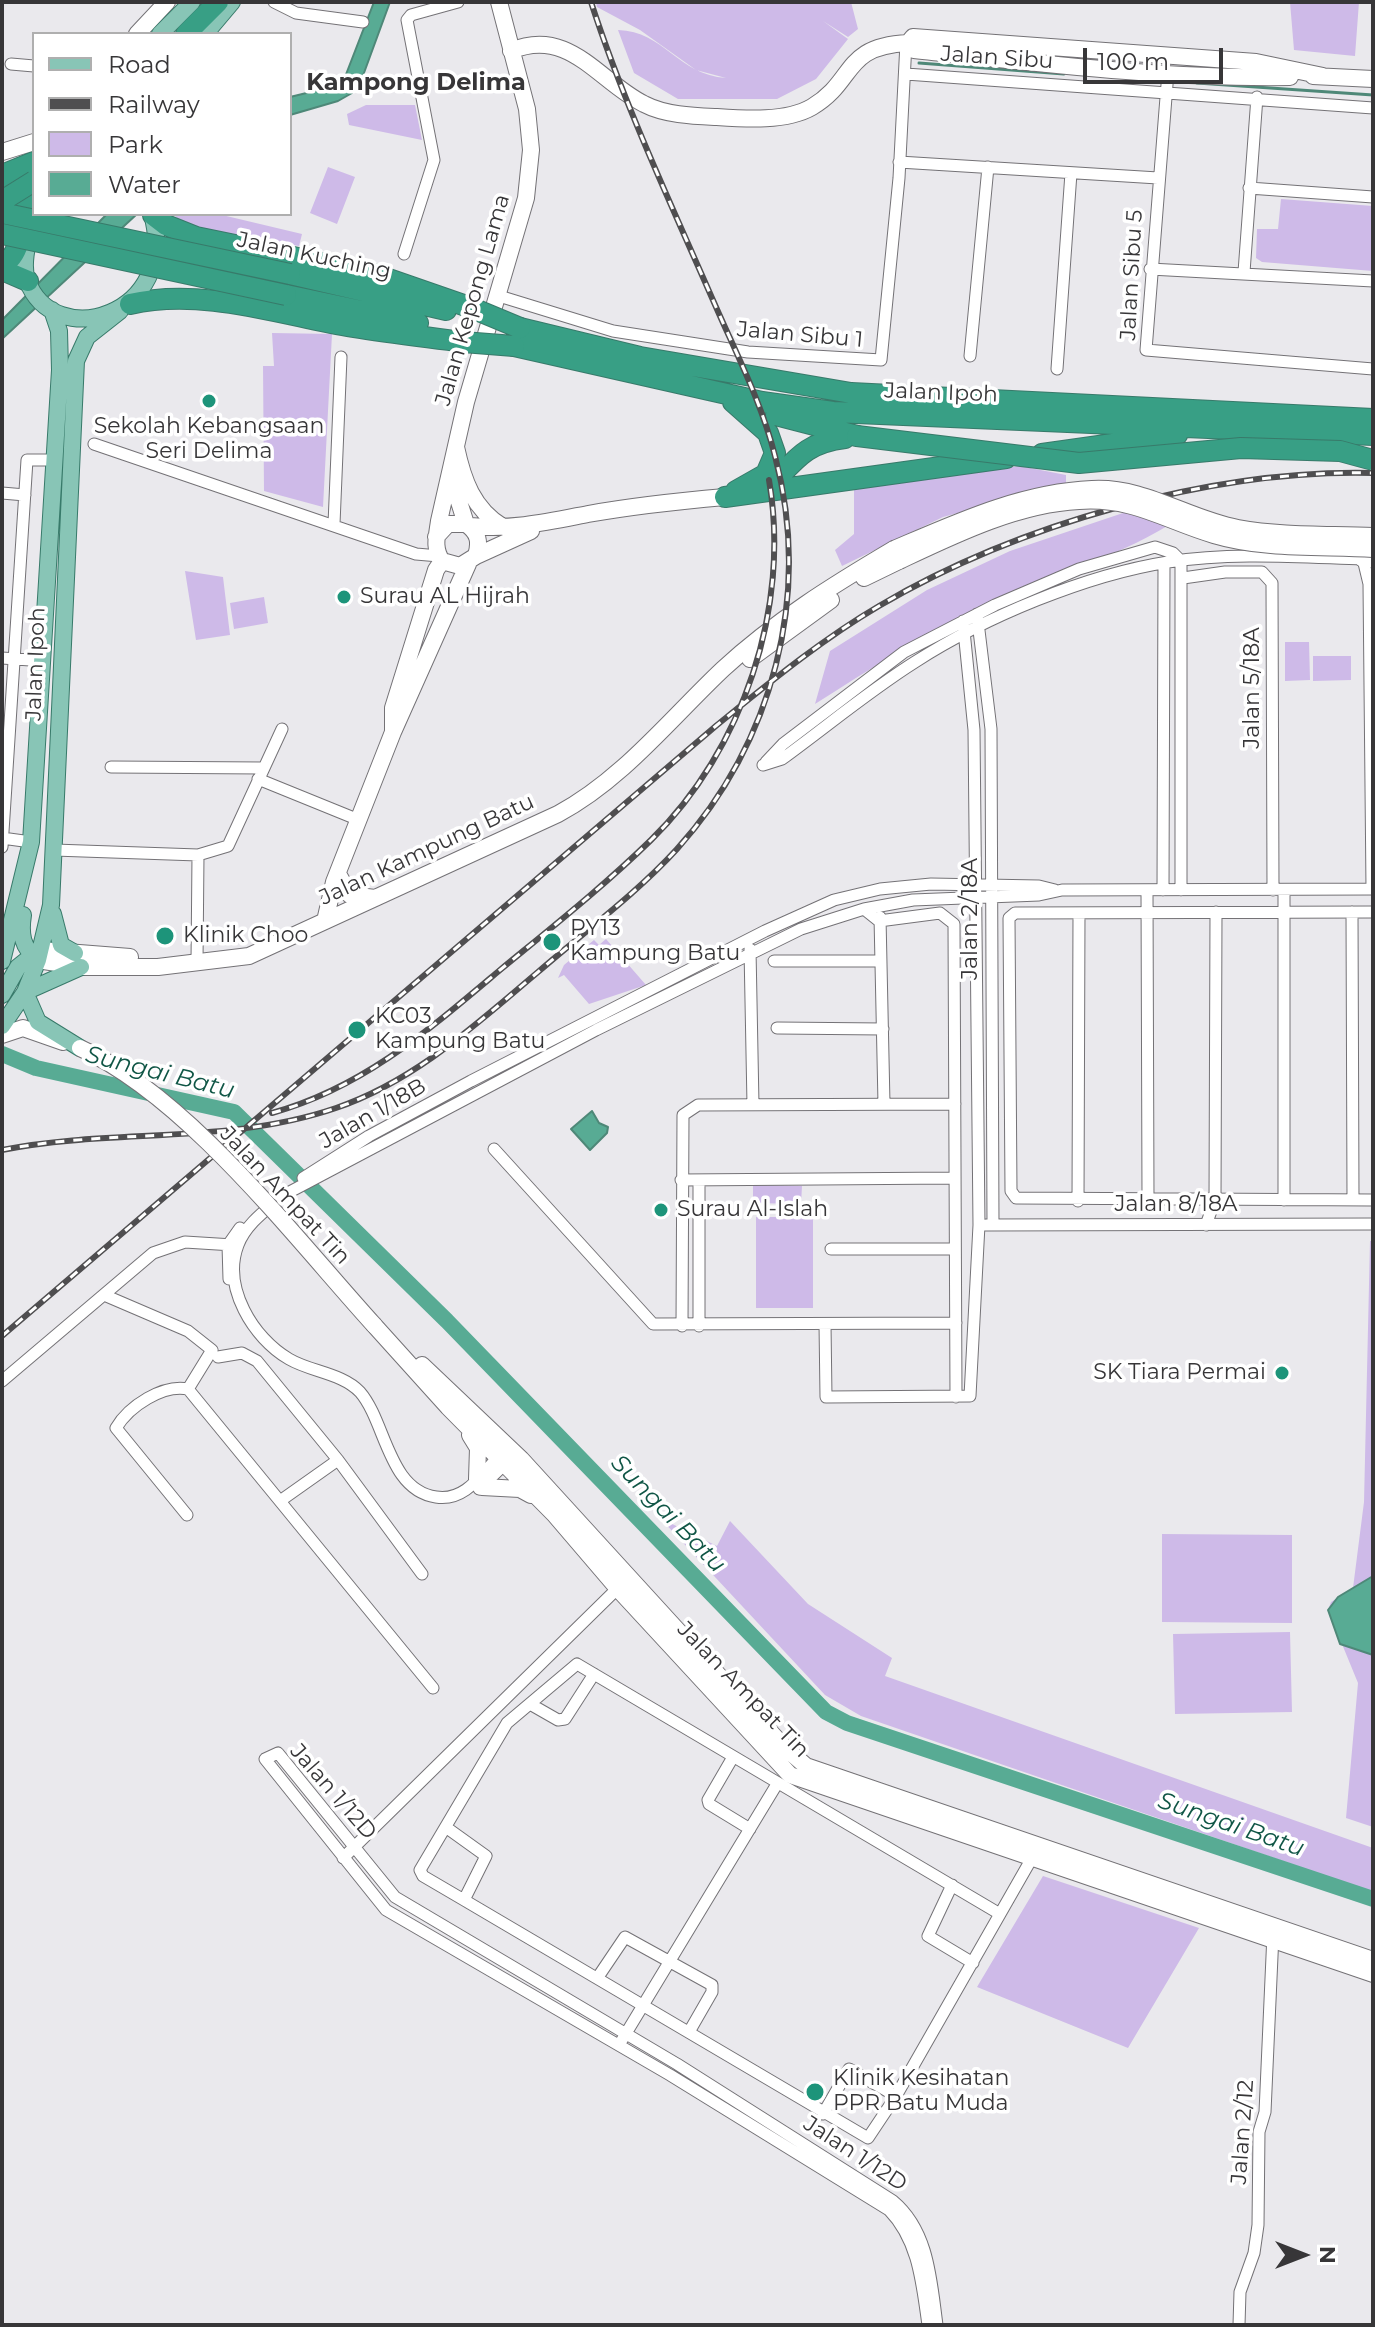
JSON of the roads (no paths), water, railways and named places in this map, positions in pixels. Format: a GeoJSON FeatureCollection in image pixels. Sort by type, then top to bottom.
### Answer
{"type":"FeatureCollection","features":[{"type":"Feature","properties":{"kind":"highway"},"geometry":{"type":"LineString","coordinates":[[188,32],[218,2]]}},
{"type":"Feature","properties":{"kind":"highway"},"geometry":{"type":"LineString","coordinates":[[3,187],[32,164]]}},
{"type":"Feature","properties":{"kind":"highway"},"geometry":{"type":"LineString","coordinates":[[3,187],[32,181]]}},
{"type":"Feature","properties":{"kind":"highway"},"geometry":{"type":"LineString","coordinates":[[3,187],[32,190]]}},
{"type":"Feature","properties":{"kind":"highway"},"geometry":{"type":"LineString","coordinates":[[3,187],[22,197],[24,204],[16,250],[2,268],[28,283]]}},
{"type":"Feature","properties":{"kind":"highway","name":"Jalan Kuching"},"geometry":{"type":"LineString","coordinates":[[2,213],[288,285],[467,325]]}},
{"type":"Feature","properties":{"kind":"highway"},"geometry":{"type":"LineString","coordinates":[[156,216],[182,232],[237,246]]}},
{"type":"Feature","properties":{"kind":"highway","name":"Jalan Kuching"},"geometry":{"type":"LineString","coordinates":[[2,234],[288,285]]}},
{"type":"Feature","properties":{"kind":"highway"},"geometry":{"type":"LineString","coordinates":[[517,337],[467,325],[174,297],[165,289],[164,269],[173,247],[184,243],[273,250],[371,273],[467,325],[517,337]]}},
{"type":"Feature","properties":{"kind":"highway"},"geometry":{"type":"LineString","coordinates":[[125,308],[188,299]]}},
{"type":"Feature","properties":{"kind":"highway","name":"Jalan Ipoh"},"geometry":{"type":"LineString","coordinates":[[517,337],[700,389],[787,407],[833,412],[1373,435]]}},
{"type":"Feature","properties":{"kind":"highway","name":"Jalan Ipoh"},"geometry":{"type":"LineString","coordinates":[[517,337],[851,393],[1373,419]]}},
{"type":"Feature","properties":{"kind":"highway"},"geometry":{"type":"LineString","coordinates":[[700,389],[733,402],[857,436],[1079,463],[1241,448],[1340,451],[1373,460]]}},
{"type":"Feature","properties":{"kind":"highway"},"geometry":{"type":"LineString","coordinates":[[725,497],[766,474],[775,453],[768,433],[733,402]]}},
{"type":"Feature","properties":{"kind":"highway"},"geometry":{"type":"LineString","coordinates":[[725,497],[750,496],[1224,428]]}},
{"type":"Feature","properties":{"kind":"highway"},"geometry":{"type":"LineString","coordinates":[[750,496],[767,488],[801,451],[823,442],[857,436]]}},
{"type":"Feature","properties":{"kind":"main road"},"geometry":{"type":"LineString","coordinates":[[162,32],[192,2]]}},
{"type":"Feature","properties":{"kind":"main road"},"geometry":{"type":"LineString","coordinates":[[207,32],[232,2]]}},
{"type":"Feature","properties":{"kind":"main road"},"geometry":{"type":"LineString","coordinates":[[36,216],[27,249],[28,283],[50,309],[91,317],[125,308]]}},
{"type":"Feature","properties":{"kind":"main road","name":"Jalan Ipoh"},"geometry":{"type":"LineString","coordinates":[[4,1020],[25,992],[51,905],[76,361],[87,337],[125,308],[147,283],[156,260],[153,216]]}},
{"type":"Feature","properties":{"kind":"main road","name":"Jalan Ipoh"},"geometry":{"type":"LineString","coordinates":[[2,961],[31,842],[60,355],[59,331],[50,309]]}},
{"type":"Feature","properties":{"kind":"main road"},"geometry":{"type":"LineString","coordinates":[[2,995],[18,967],[37,955],[21,932],[31,842]]}},
{"type":"Feature","properties":{"kind":"main road"},"geometry":{"type":"LineString","coordinates":[[51,905],[57,938],[78,960],[25,992],[38,1022],[80,1048]]}},
{"type":"Feature","properties":{"kind":"street"},"geometry":{"type":"LineString","coordinates":[[139,32],[167,2]]}},
{"type":"Feature","properties":{"kind":"street"},"geometry":{"type":"LineString","coordinates":[[274,2],[296,13],[363,22]]}},
{"type":"Feature","properties":{"kind":"street"},"geometry":{"type":"LineString","coordinates":[[404,254],[434,160],[407,20],[411,15],[458,2]]}},
{"type":"Feature","properties":{"kind":"street","name":"Jalan Kepong Lama"},"geometry":{"type":"LineString","coordinates":[[436,537],[449,468],[526,198],[530,163],[527,109],[499,2]]}},
{"type":"Feature","properties":{"kind":"street","name":"Jalan Sibu"},"geometry":{"type":"LineString","coordinates":[[506,31],[538,44],[571,51],[647,106],[716,117],[794,115],[822,100],[874,47],[907,43],[913,37],[1256,62],[1287,71],[1373,79]]}},
{"type":"Feature","properties":{"kind":"street","name":"Jalan Sibu"},"geometry":{"type":"LineString","coordinates":[[907,43],[914,50],[1168,72],[1248,78],[1323,76]]}},
{"type":"Feature","properties":{"kind":"street","name":"Jalan Sibu 1"},"geometry":{"type":"LineString","coordinates":[[499,296],[613,331],[748,352],[881,360],[907,43]]}},
{"type":"Feature","properties":{"kind":"street"},"geometry":{"type":"LineString","coordinates":[[511,51],[538,44]]}},
{"type":"Feature","properties":{"kind":"street"},"geometry":{"type":"LineString","coordinates":[[519,85],[525,58],[538,44]]}},
{"type":"Feature","properties":{"kind":"street"},"geometry":{"type":"LineString","coordinates":[[11,64],[32,66]]}},
{"type":"Feature","properties":{"kind":"street","name":"Jalan Sibu 5"},"geometry":{"type":"LineString","coordinates":[[1168,72],[1150,269],[1146,350],[1152,353],[1373,369]]}},
{"type":"Feature","properties":{"kind":"street","name":"Jalan Sibu"},"geometry":{"type":"LineString","coordinates":[[906,74],[1257,97],[1373,108]]}},
{"type":"Feature","properties":{"kind":"street"},"geometry":{"type":"LineString","coordinates":[[1244,272],[1257,97]]}},
{"type":"Feature","properties":{"kind":"street"},"geometry":{"type":"LineString","coordinates":[[2,152],[32,143]]}},
{"type":"Feature","properties":{"kind":"street"},"geometry":{"type":"LineString","coordinates":[[899,162],[1158,178]]}},
{"type":"Feature","properties":{"kind":"street"},"geometry":{"type":"LineString","coordinates":[[970,356],[988,167]]}},
{"type":"Feature","properties":{"kind":"street"},"geometry":{"type":"LineString","coordinates":[[1057,369],[1071,173]]}},
{"type":"Feature","properties":{"kind":"street"},"geometry":{"type":"LineString","coordinates":[[1249,188],[1373,197]]}},
{"type":"Feature","properties":{"kind":"street"},"geometry":{"type":"LineString","coordinates":[[1150,269],[1373,281]]}},
{"type":"Feature","properties":{"kind":"street"},"geometry":{"type":"LineString","coordinates":[[334,524],[341,357]]}},
{"type":"Feature","properties":{"kind":"street"},"geometry":{"type":"LineString","coordinates":[[94,444],[416,554],[441,558],[451,565],[472,560],[543,525]]}},
{"type":"Feature","properties":{"kind":"street"},"geometry":{"type":"LineString","coordinates":[[456,445],[462,475],[476,502],[489,518],[507,529]]}},
{"type":"Feature","properties":{"kind":"street"},"geometry":{"type":"LineString","coordinates":[[2,847],[8,658],[27,460],[55,460]]}},
{"type":"Feature","properties":{"kind":"street"},"geometry":{"type":"LineString","coordinates":[[325,921],[327,904],[393,732],[479,545],[468,525],[449,468]]}},
{"type":"Feature","properties":{"kind":"street","name":"Jalan Kampung Batu"},"geometry":{"type":"LineString","coordinates":[[37,955],[158,967],[249,956],[568,809],[665,728],[722,669],[783,617],[985,510],[1056,492],[1093,488],[1158,500],[1211,522],[1240,529],[1373,536]]}},
{"type":"Feature","properties":{"kind":"street"},"geometry":{"type":"LineString","coordinates":[[2,493],[25,495]]}},
{"type":"Feature","properties":{"kind":"street"},"geometry":{"type":"LineString","coordinates":[[416,554],[431,547],[448,524],[507,529],[543,525],[601,512],[725,497]]}},
{"type":"Feature","properties":{"kind":"street","name":"Jalan Kampung Batu"},"geometry":{"type":"LineString","coordinates":[[896,555],[981,525],[1077,501],[1120,502],[1152,510],[1214,535],[1238,540],[1370,556]]}},
{"type":"Feature","properties":{"kind":"street"},"geometry":{"type":"LineString","coordinates":[[393,732],[393,708],[441,558],[436,537]]}},
{"type":"Feature","properties":{"kind":"street"},"geometry":{"type":"LineString","coordinates":[[974,891],[1039,895],[1056,891],[1372,889],[1370,556],[1250,555],[1181,561],[1083,584],[980,628],[916,661],[805,735],[904,652],[977,614],[1079,569],[1155,547],[1173,553],[1181,561],[1183,578],[1181,890]]}},
{"type":"Feature","properties":{"kind":"street"},"geometry":{"type":"LineString","coordinates":[[1163,890],[1164,563]]}},
{"type":"Feature","properties":{"kind":"street","name":"Jalan 5/18A"},"geometry":{"type":"LineString","coordinates":[[1183,578],[1225,572],[1262,572],[1272,583],[1278,890]]}},
{"type":"Feature","properties":{"kind":"street","name":"Jalan 2/18A"},"geometry":{"type":"LineString","coordinates":[[977,614],[991,729],[989,891],[993,1225]]}},
{"type":"Feature","properties":{"kind":"street","name":"Jalan 2/18A"},"geometry":{"type":"LineString","coordinates":[[879,921],[940,913],[954,924],[956,1397],[971,1394],[979,1225],[974,730],[963,621]]}},
{"type":"Feature","properties":{"kind":"street"},"geometry":{"type":"LineString","coordinates":[[8,658],[44,661]]}},
{"type":"Feature","properties":{"kind":"street"},"geometry":{"type":"LineString","coordinates":[[1164,727],[1181,727]]}},
{"type":"Feature","properties":{"kind":"street"},"geometry":{"type":"LineString","coordinates":[[54,850],[198,855],[232,843],[282,729]]}},
{"type":"Feature","properties":{"kind":"street"},"geometry":{"type":"LineString","coordinates":[[111,767],[260,774],[359,820]]}},
{"type":"Feature","properties":{"kind":"street"},"geometry":{"type":"LineString","coordinates":[[2,838],[31,842]]}},
{"type":"Feature","properties":{"kind":"street"},"geometry":{"type":"LineString","coordinates":[[190,962],[198,855]]}},
{"type":"Feature","properties":{"kind":"street"},"geometry":{"type":"LineString","coordinates":[[338,874],[350,895],[375,898]]}},
{"type":"Feature","properties":{"kind":"street","name":"Jalan 1/18B"},"geometry":{"type":"LineString","coordinates":[[233,1245],[281,1194],[377,1139],[810,911],[857,893],[931,884],[974,891]]}},
{"type":"Feature","properties":{"kind":"street"},"geometry":{"type":"LineString","coordinates":[[1278,890],[1284,912],[1284,1200]]}},
{"type":"Feature","properties":{"kind":"street","name":"Jalan 1/18B"},"geometry":{"type":"LineString","coordinates":[[377,1139],[801,929],[864,909],[974,891]]}},
{"type":"Feature","properties":{"kind":"street"},"geometry":{"type":"LineString","coordinates":[[1147,891],[1148,1200]]}},
{"type":"Feature","properties":{"kind":"street"},"geometry":{"type":"LineString","coordinates":[[884,1104],[879,921],[887,904]]}},
{"type":"Feature","properties":{"kind":"street"},"geometry":{"type":"LineString","coordinates":[[864,909],[879,921]]}},
{"type":"Feature","properties":{"kind":"street"},"geometry":{"type":"LineString","coordinates":[[1206,1225],[1215,1200],[1216,912]]}},
{"type":"Feature","properties":{"kind":"street"},"geometry":{"type":"LineString","coordinates":[[1352,912],[1353,1200]]}},
{"type":"Feature","properties":{"kind":"street"},"geometry":{"type":"LineString","coordinates":[[1373,912],[1015,913],[1009,918],[1011,1191],[1020,1199],[1373,1200]]}},
{"type":"Feature","properties":{"kind":"street"},"geometry":{"type":"LineString","coordinates":[[1078,1201],[1079,913]]}},
{"type":"Feature","properties":{"kind":"street"},"geometry":{"type":"LineString","coordinates":[[750,941],[753,1105]]}},
{"type":"Feature","properties":{"kind":"street"},"geometry":{"type":"LineString","coordinates":[[774,961],[880,961]]}},
{"type":"Feature","properties":{"kind":"street","name":"Jalan Ampat Tin"},"geometry":{"type":"LineString","coordinates":[[4,1020],[31,1023],[80,1048],[144,1085],[182,1119],[448,1407],[507,1455],[619,1590],[790,1775],[1032,1858],[1373,1960]]}},
{"type":"Feature","properties":{"kind":"street","name":"Jalan Ampat Tin"},"geometry":{"type":"LineString","coordinates":[[2,1035],[23,1028],[80,1048]]}},
{"type":"Feature","properties":{"kind":"street"},"geometry":{"type":"LineString","coordinates":[[777,1028],[883,1029]]}},
{"type":"Feature","properties":{"kind":"street"},"geometry":{"type":"LineString","coordinates":[[682,1326],[683,1115],[698,1105],[955,1104]]}},
{"type":"Feature","properties":{"kind":"street"},"geometry":{"type":"LineString","coordinates":[[494,1149],[653,1324],[956,1323]]}},
{"type":"Feature","properties":{"kind":"street"},"geometry":{"type":"LineString","coordinates":[[681,1180],[955,1178]]}},
{"type":"Feature","properties":{"kind":"street"},"geometry":{"type":"LineString","coordinates":[[699,1180],[699,1326]]}},
{"type":"Feature","properties":{"kind":"street","name":"Jalan 8/18A"},"geometry":{"type":"LineString","coordinates":[[979,1225],[1373,1224]]}},
{"type":"Feature","properties":{"kind":"street"},"geometry":{"type":"LineString","coordinates":[[2,1381],[166,1247],[195,1242],[233,1245],[231,1293],[252,1330],[288,1365],[354,1393],[392,1469],[411,1491],[430,1502],[454,1503],[480,1483],[507,1455]]}},
{"type":"Feature","properties":{"kind":"street"},"geometry":{"type":"LineString","coordinates":[[831,1249],[955,1249]]}},
{"type":"Feature","properties":{"kind":"street"},"geometry":{"type":"LineString","coordinates":[[104,1295],[188,1331],[212,1350],[188,1389]]}},
{"type":"Feature","properties":{"kind":"street"},"geometry":{"type":"LineString","coordinates":[[825,1324],[826,1397],[956,1397]]}},
{"type":"Feature","properties":{"kind":"street","name":"Jalan Ampat Tin"},"geometry":{"type":"LineString","coordinates":[[374,1325],[434,1375],[507,1455],[595,1541],[784,1747],[806,1766],[986,1827],[1273,1932],[1373,1974]]}},
{"type":"Feature","properties":{"kind":"street"},"geometry":{"type":"LineString","coordinates":[[218,1357],[251,1355],[338,1460],[422,1574]]}},
{"type":"Feature","properties":{"kind":"street"},"geometry":{"type":"LineString","coordinates":[[187,1515],[116,1428],[162,1389],[173,1386],[188,1389],[433,1688]]}},
{"type":"Feature","properties":{"kind":"street"},"geometry":{"type":"LineString","coordinates":[[448,1407],[478,1448],[480,1483]]}},
{"type":"Feature","properties":{"kind":"street"},"geometry":{"type":"LineString","coordinates":[[280,1501],[338,1460]]}},
{"type":"Feature","properties":{"kind":"street"},"geometry":{"type":"LineString","coordinates":[[480,1483],[526,1491],[564,1526]]}},
{"type":"Feature","properties":{"kind":"street"},"geometry":{"type":"LineString","coordinates":[[595,1541],[620,1579],[619,1590]]}},
{"type":"Feature","properties":{"kind":"street"},"geometry":{"type":"LineString","coordinates":[[343,1858],[619,1590],[627,1589],[668,1619]]}},
{"type":"Feature","properties":{"kind":"street"},"geometry":{"type":"LineString","coordinates":[[986,1827],[1026,1847],[1032,1858],[973,1963],[896,2096],[868,2138],[423,1876],[420,1870],[507,1723],[577,1664],[1000,1914]]}},
{"type":"Feature","properties":{"kind":"street"},"geometry":{"type":"LineString","coordinates":[[530,1704],[558,1720],[565,1719],[594,1674]]}},
{"type":"Feature","properties":{"kind":"street","name":"Jalan 1/12D"},"geometry":{"type":"LineString","coordinates":[[928,2325],[921,2275],[910,2240],[889,2210],[619,2046],[386,1910],[265,1759],[277,1751],[395,1897],[407,1906],[626,2034],[901,2207],[920,2237],[930,2273],[937,2325]]}},
{"type":"Feature","properties":{"kind":"street"},"geometry":{"type":"LineString","coordinates":[[733,1757],[708,1800],[709,1804],[750,1829]]}},
{"type":"Feature","properties":{"kind":"street"},"geometry":{"type":"LineString","coordinates":[[619,2046],[777,1784]]}},
{"type":"Feature","properties":{"kind":"street"},"geometry":{"type":"LineString","coordinates":[[447,1828],[486,1856],[464,1900]]}},
{"type":"Feature","properties":{"kind":"street"},"geometry":{"type":"LineString","coordinates":[[952,1885],[928,1936],[973,1963]]}},
{"type":"Feature","properties":{"kind":"street","name":"Jalan 2/12"},"geometry":{"type":"LineString","coordinates":[[1239,2325],[1240,2292],[1254,2253],[1258,2225],[1259,2132],[1265,2112],[1273,1932]]}},
{"type":"Feature","properties":{"kind":"street"},"geometry":{"type":"LineString","coordinates":[[598,1977],[623,1937],[669,1961],[713,1988],[689,2032]]}},
{"type":"Feature","properties":{"kind":"street"},"geometry":{"type":"LineString","coordinates":[[823,2114],[849,2069],[896,2096]]}},
{"type":"Feature","properties":{"kind":"water"},"geometry":{"type":"Polygon","coordinates":[[[374,2],[390,2],[361,81],[352,93],[338,101],[292,114],[292,97],[327,88],[345,77],[374,2]]]}},
{"type":"Feature","properties":{"kind":"water"},"geometry":{"type":"Polygon","coordinates":[[[105,216],[135,216],[2,339],[2,320],[105,216]]]}},
{"type":"Feature","properties":{"kind":"water"},"geometry":{"type":"Polygon","coordinates":[[[592,1111],[599,1123],[608,1127],[607,1133],[590,1150],[571,1129],[592,1111]]]}},
{"type":"Feature","properties":{"kind":"water"},"geometry":{"type":"Polygon","coordinates":[[[1373,1576],[1373,1655],[1340,1644],[1328,1610],[1338,1597],[1373,1576]]]}},
{"type":"Feature","properties":{"kind":"waterway"},"geometry":{"type":"LineString","coordinates":[[919,63],[1064,74]]}},
{"type":"Feature","properties":{"kind":"waterway"},"geometry":{"type":"LineString","coordinates":[[1197,83],[1373,95]]}},
{"type":"Feature","properties":{"kind":"waterway","name":"Sungai Batu"},"geometry":{"type":"LineString","coordinates":[[2,1054],[36,1068],[234,1112],[447,1321],[826,1712],[847,1723],[1373,1899]]}},
{"type":"Feature","properties":{"kind":"railway"},"geometry":{"type":"LineString","coordinates":[[2,1150],[86,1139],[212,1132],[295,1120],[365,1097],[392,1083],[467,1031],[644,882],[677,849],[710,807],[738,762],[760,715],[776,665],[786,614],[789,561],[785,509],[775,456],[756,399],[634,118],[591,2]]}},
{"type":"Feature","properties":{"kind":"railway"},"geometry":{"type":"LineString","coordinates":[[2,1336],[717,725],[796,662],[858,619],[934,577],[992,550],[1118,507],[1247,481],[1311,474],[1373,473]]}},
{"type":"Feature","properties":{"kind":"railway"},"geometry":{"type":"LineString","coordinates":[[272,1113],[336,1088],[421,1035],[615,874],[683,804],[711,764],[735,720],[753,674],[766,626],[773,577],[774,528],[769,480]]}},
{"type":"Feature","properties":{"kind":"place","name":"Sekolah Kebangsaan Seri Delima"},"geometry":{"type":"Point","coordinates":[209,401]}},
{"type":"Feature","properties":{"kind":"place","name":"Surau AL Hijrah"},"geometry":{"type":"Point","coordinates":[344,597]}},
{"type":"Feature","properties":{"kind":"place","name":"Klinik Choo"},"geometry":{"type":"Point","coordinates":[165,936]}},
{"type":"Feature","properties":{"kind":"place","name":"PY13 Kampung Batu"},"geometry":{"type":"Point","coordinates":[552,942]}},
{"type":"Feature","properties":{"kind":"place","name":"KC03 Kampung Batu"},"geometry":{"type":"Point","coordinates":[357,1030]}},
{"type":"Feature","properties":{"kind":"place","name":"Surau Al-Islah"},"geometry":{"type":"Point","coordinates":[661,1210]}},
{"type":"Feature","properties":{"kind":"place","name":"SK Tiara Permai"},"geometry":{"type":"Point","coordinates":[1282,1373]}},
{"type":"Feature","properties":{"kind":"place","name":"Klinik Kesihatan PPR Batu Muda"},"geometry":{"type":"Point","coordinates":[815,2092]}},
{"type":"Feature","properties":{"kind":"district","name":"Kampong Delima"},"geometry":{"type":"Point","coordinates":[416,83]}}]}
